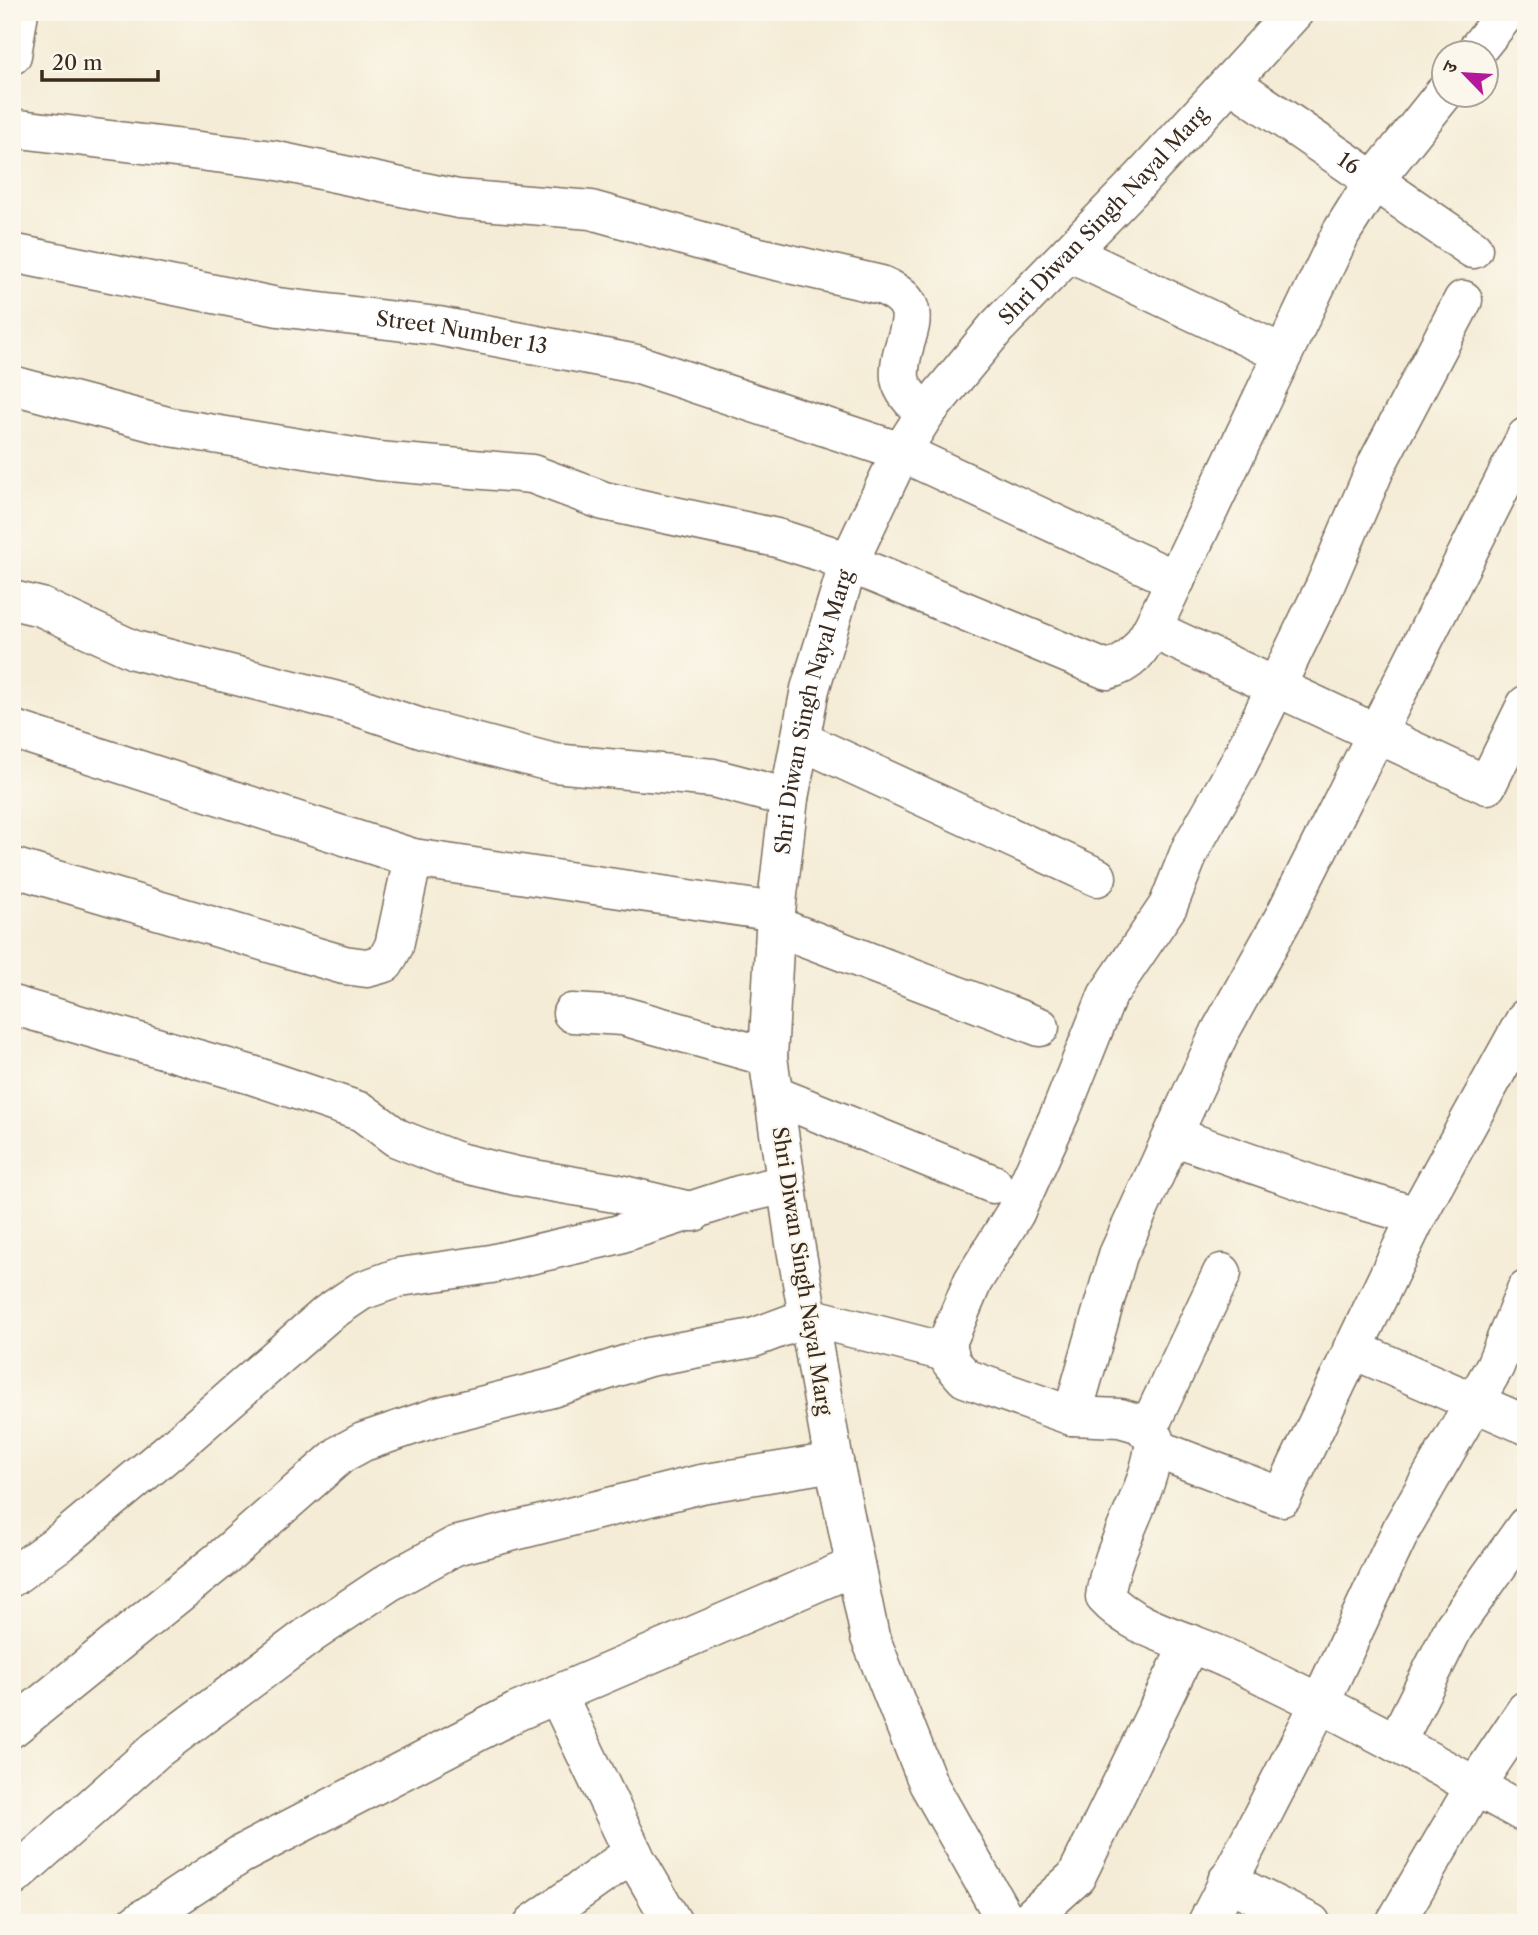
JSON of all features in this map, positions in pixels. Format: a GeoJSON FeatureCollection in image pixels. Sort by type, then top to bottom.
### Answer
{"type":"FeatureCollection","features":[{"type":"Feature","properties":{"kind":"street"},"geometry":{"type":"LineString","coordinates":[[12,55],[19,12]]}},
{"type":"Feature","properties":{"kind":"street","name":"Shri Diwan Singh Nayal Marg"},"geometry":{"type":"LineString","coordinates":[[1007,1923],[928,1783],[870,1636],[834,1462],[786,1184],[768,1057],[776,919],[789,798],[810,689],[849,562],[901,452],[925,414],[996,328],[1294,12]]}},
{"type":"Feature","properties":{"kind":"street"},"geometry":{"type":"LineString","coordinates":[[1486,38],[1507,12]]}},
{"type":"Feature","properties":{"kind":"street","name":"16"},"geometry":{"type":"LineString","coordinates":[[1230,82],[1373,182],[1432,108]]}},
{"type":"Feature","properties":{"kind":"street"},"geometry":{"type":"LineString","coordinates":[[12,128],[273,160],[458,199],[591,210],[755,256],[881,285],[899,292],[908,303],[912,317],[900,379],[909,397],[925,414]]}},
{"type":"Feature","properties":{"kind":"street"},"geometry":{"type":"LineString","coordinates":[[12,385],[171,427],[378,461],[532,474],[604,501],[661,511],[736,531],[777,538],[849,562],[1107,670],[1124,666],[1139,651],[1152,629],[1340,233],[1373,182],[1473,250]]}},
{"type":"Feature","properties":{"kind":"street","name":"Street Number 13"},"geometry":{"type":"LineString","coordinates":[[12,253],[278,307],[438,326],[636,364],[901,452],[1176,580]]}},
{"type":"Feature","properties":{"kind":"street"},"geometry":{"type":"LineString","coordinates":[[1069,253],[1283,354]]}},
{"type":"Feature","properties":{"kind":"street"},"geometry":{"type":"LineString","coordinates":[[1463,300],[1378,462],[1324,588],[1237,767],[1191,848],[1168,906],[1107,996],[1062,1109],[1015,1213],[972,1280],[947,1343],[951,1362],[965,1378],[1072,1416],[1120,1418],[1141,1424],[1151,1439],[1282,1497],[1417,1216],[1526,1018]]}},
{"type":"Feature","properties":{"kind":"street"},"geometry":{"type":"LineString","coordinates":[[1072,1416],[1118,1255],[1220,1032],[1284,917],[1526,437]]}},
{"type":"Feature","properties":{"kind":"street"},"geometry":{"type":"LineString","coordinates":[[12,600],[41,607],[134,650],[349,704],[424,730],[554,763],[713,778],[789,798]]}},
{"type":"Feature","properties":{"kind":"street"},"geometry":{"type":"LineString","coordinates":[[1152,629],[1487,785],[1526,705]]}},
{"type":"Feature","properties":{"kind":"street"},"geometry":{"type":"LineString","coordinates":[[12,729],[413,858],[776,919],[1040,1027]]}},
{"type":"Feature","properties":{"kind":"street"},"geometry":{"type":"LineString","coordinates":[[800,740],[1097,877]]}},
{"type":"Feature","properties":{"kind":"street"},"geometry":{"type":"LineString","coordinates":[[12,867],[344,965],[368,968],[385,963],[394,946],[413,858]]}},
{"type":"Feature","properties":{"kind":"street"},"geometry":{"type":"LineString","coordinates":[[12,1004],[362,1112],[397,1138],[458,1162],[516,1176],[615,1193],[694,1212]]}},
{"type":"Feature","properties":{"kind":"street"},"geometry":{"type":"LineString","coordinates":[[572,1013],[623,1016],[768,1057]]}},
{"type":"Feature","properties":{"kind":"street"},"geometry":{"type":"LineString","coordinates":[[774,1095],[993,1184]]}},
{"type":"Feature","properties":{"kind":"street"},"geometry":{"type":"LineString","coordinates":[[1173,1136],[1336,1193],[1417,1216]]}},
{"type":"Feature","properties":{"kind":"street"},"geometry":{"type":"LineString","coordinates":[[12,1577],[124,1489],[327,1314],[362,1291],[400,1277],[491,1264],[616,1236],[739,1195],[786,1184]]}},
{"type":"Feature","properties":{"kind":"street"},"geometry":{"type":"LineString","coordinates":[[1222,1273],[1151,1439],[1152,1468],[1108,1573],[1105,1597],[1120,1614],[1190,1643],[1320,1704],[1526,1814]]}},
{"type":"Feature","properties":{"kind":"street"},"geometry":{"type":"LineString","coordinates":[[1207,1923],[1320,1704],[1403,1526],[1495,1366],[1526,1290]]}},
{"type":"Feature","properties":{"kind":"street"},"geometry":{"type":"LineString","coordinates":[[12,1728],[220,1560],[341,1454],[363,1442],[437,1417],[552,1388],[649,1357],[753,1338],[809,1317],[950,1353]]}},
{"type":"Feature","properties":{"kind":"street"},"geometry":{"type":"LineString","coordinates":[[1352,1349],[1526,1425]]}},
{"type":"Feature","properties":{"kind":"street"},"geometry":{"type":"LineString","coordinates":[[12,1878],[156,1750],[312,1634],[389,1582],[455,1546],[701,1483],[834,1462]]}},
{"type":"Feature","properties":{"kind":"street"},"geometry":{"type":"LineString","coordinates":[[1396,1743],[1454,1627],[1526,1526]]}},
{"type":"Feature","properties":{"kind":"street"},"geometry":{"type":"LineString","coordinates":[[137,1923],[240,1855],[557,1694],[855,1566]]}},
{"type":"Feature","properties":{"kind":"street"},"geometry":{"type":"LineString","coordinates":[[1025,1923],[1076,1877],[1190,1643]]}},
{"type":"Feature","properties":{"kind":"street"},"geometry":{"type":"LineString","coordinates":[[557,1694],[633,1853],[673,1923]]}},
{"type":"Feature","properties":{"kind":"street"},"geometry":{"type":"LineString","coordinates":[[1395,1923],[1475,1786],[1526,1710]]}},
{"type":"Feature","properties":{"kind":"street"},"geometry":{"type":"LineString","coordinates":[[534,1923],[633,1853]]}},
{"type":"Feature","properties":{"kind":"street"},"geometry":{"type":"LineString","coordinates":[[1227,1881],[1311,1923]]}}]}
